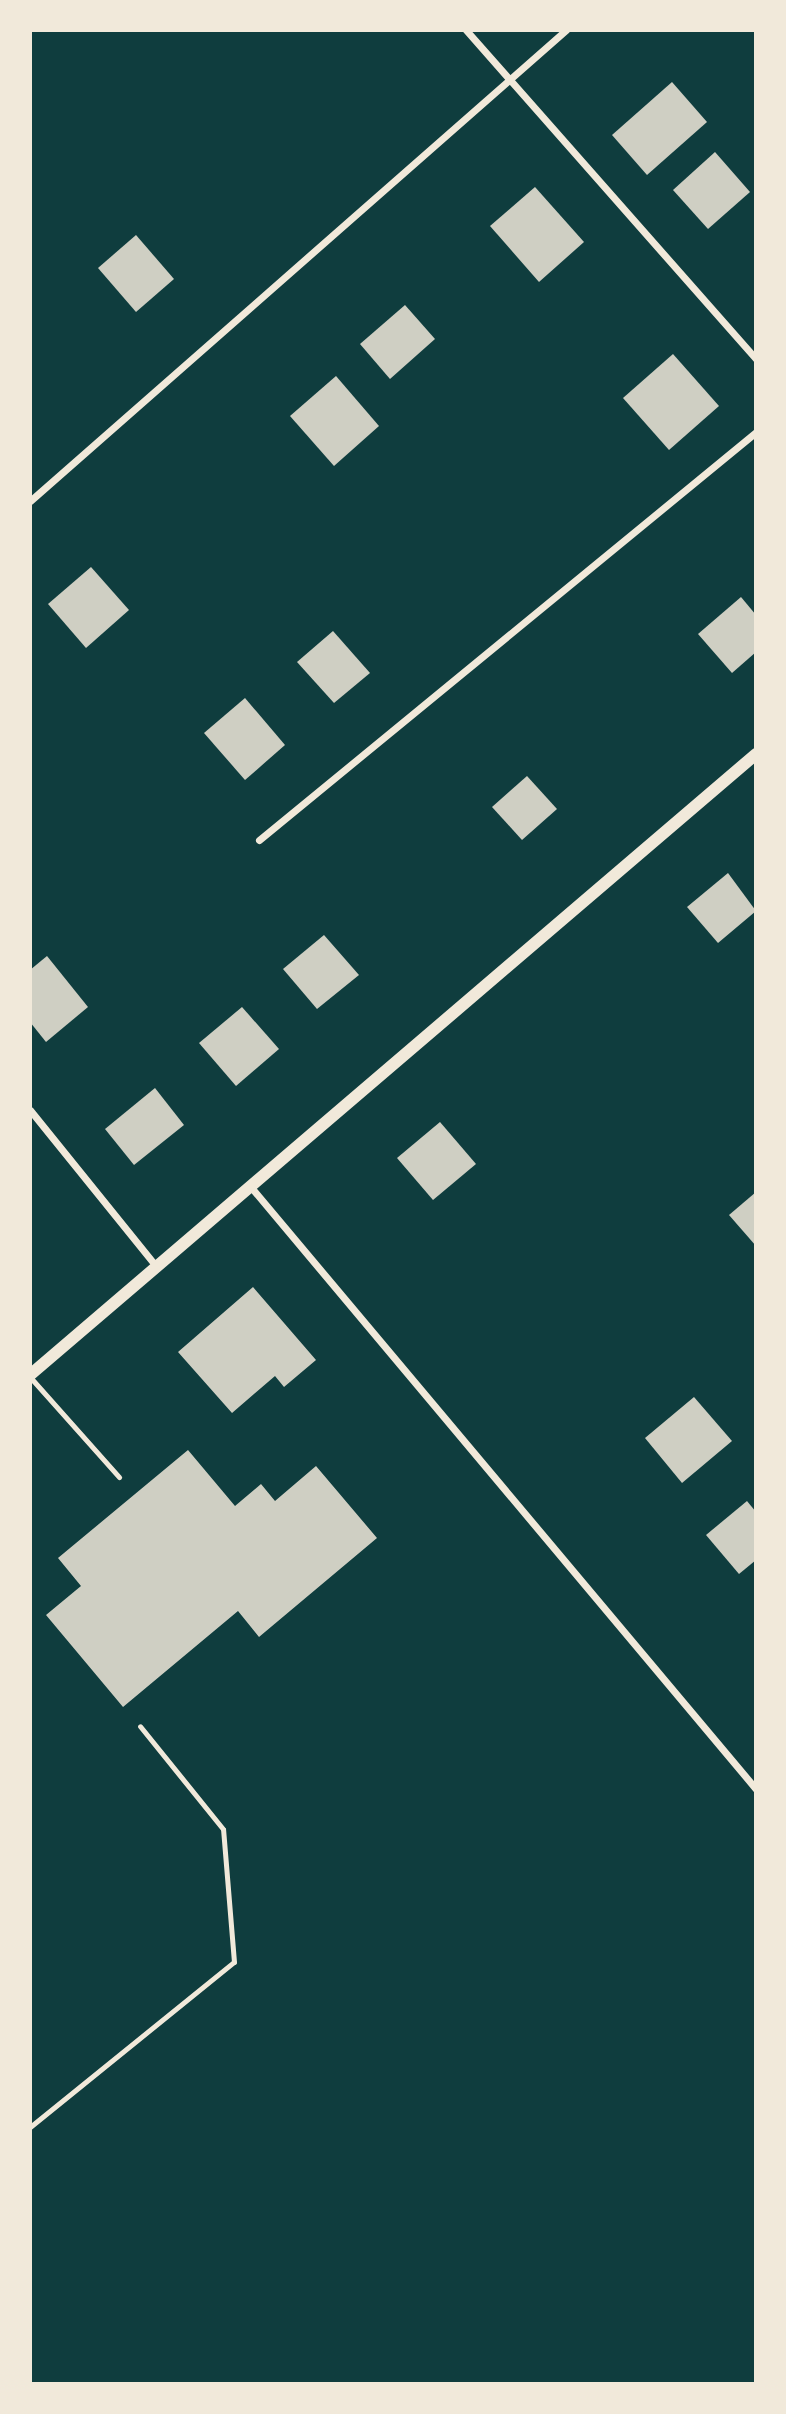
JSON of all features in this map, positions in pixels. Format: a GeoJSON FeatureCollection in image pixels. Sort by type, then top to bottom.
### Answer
{"type":"FeatureCollection","features":[{"type":"Feature","properties":{"kind":"street"},"geometry":{"type":"LineString","coordinates":[[466,30],[513,78],[756,359]]}},
{"type":"Feature","properties":{"kind":"street"},"geometry":{"type":"LineString","coordinates":[[30,501],[566,30]]}},
{"type":"Feature","properties":{"kind":"street"},"geometry":{"type":"LineString","coordinates":[[259,840],[756,432]]}},
{"type":"Feature","properties":{"kind":"street"},"geometry":{"type":"LineString","coordinates":[[30,1376],[756,754]]}},
{"type":"Feature","properties":{"kind":"street"},"geometry":{"type":"LineString","coordinates":[[30,1110],[156,1266]]}},
{"type":"Feature","properties":{"kind":"street"},"geometry":{"type":"LineString","coordinates":[[250,1186],[756,1789]]}},
{"type":"Feature","properties":{"kind":"lane"},"geometry":{"type":"LineString","coordinates":[[30,1376],[119,1477]]}},
{"type":"Feature","properties":{"kind":"lane"},"geometry":{"type":"LineString","coordinates":[[30,2127],[234,1962],[223,1829],[140,1726]]}},
{"type":"Feature","properties":{"kind":"building"},"geometry":{"type":"Polygon","coordinates":[[[672,82],[707,122],[647,175],[612,135],[672,82]]]}},
{"type":"Feature","properties":{"kind":"building"},"geometry":{"type":"Polygon","coordinates":[[[715,152],[750,192],[708,229],[673,190],[715,152]]]}},
{"type":"Feature","properties":{"kind":"building"},"geometry":{"type":"Polygon","coordinates":[[[535,187],[584,242],[539,282],[490,226],[535,187]]]}},
{"type":"Feature","properties":{"kind":"building"},"geometry":{"type":"Polygon","coordinates":[[[136,235],[174,279],[136,312],[98,268],[136,235]]]}},
{"type":"Feature","properties":{"kind":"building"},"geometry":{"type":"Polygon","coordinates":[[[405,305],[435,339],[390,379],[360,344],[405,305]]]}},
{"type":"Feature","properties":{"kind":"building"},"geometry":{"type":"Polygon","coordinates":[[[673,354],[719,406],[669,450],[623,398],[673,354]]]}},
{"type":"Feature","properties":{"kind":"building"},"geometry":{"type":"Polygon","coordinates":[[[336,376],[379,426],[334,466],[290,416],[336,376]]]}},
{"type":"Feature","properties":{"kind":"building"},"geometry":{"type":"Polygon","coordinates":[[[91,567],[129,610],[86,648],[48,604],[91,567]]]}},
{"type":"Feature","properties":{"kind":"building"},"geometry":{"type":"Polygon","coordinates":[[[741,597],[756,615],[756,652],[732,673],[698,634],[741,597]]]}},
{"type":"Feature","properties":{"kind":"building"},"geometry":{"type":"Polygon","coordinates":[[[333,631],[370,673],[334,703],[297,662],[333,631]]]}},
{"type":"Feature","properties":{"kind":"building"},"geometry":{"type":"Polygon","coordinates":[[[245,698],[285,745],[245,780],[204,733],[245,698]]]}},
{"type":"Feature","properties":{"kind":"building"},"geometry":{"type":"Polygon","coordinates":[[[527,776],[557,809],[522,840],[492,807],[527,776]]]}},
{"type":"Feature","properties":{"kind":"building"},"geometry":{"type":"Polygon","coordinates":[[[728,873],[756,911],[718,943],[687,907],[728,873]]]}},
{"type":"Feature","properties":{"kind":"building"},"geometry":{"type":"Polygon","coordinates":[[[324,935],[359,975],[317,1009],[283,969],[324,935]]]}},
{"type":"Feature","properties":{"kind":"building"},"geometry":{"type":"Polygon","coordinates":[[[47,956],[88,1007],[46,1042],[30,1022],[30,970],[47,956]]]}},
{"type":"Feature","properties":{"kind":"building"},"geometry":{"type":"Polygon","coordinates":[[[242,1007],[279,1049],[236,1086],[199,1043],[242,1007]]]}},
{"type":"Feature","properties":{"kind":"building"},"geometry":{"type":"Polygon","coordinates":[[[155,1088],[184,1125],[134,1165],[105,1129],[155,1088]]]}},
{"type":"Feature","properties":{"kind":"building"},"geometry":{"type":"Polygon","coordinates":[[[440,1122],[476,1164],[433,1200],[397,1158],[440,1122]]]}},
{"type":"Feature","properties":{"kind":"building"},"geometry":{"type":"Polygon","coordinates":[[[756,1192],[756,1246],[729,1215],[756,1192]]]}},
{"type":"Feature","properties":{"kind":"building"},"geometry":{"type":"Polygon","coordinates":[[[253,1287],[316,1360],[284,1387],[275,1376],[232,1413],[178,1352],[253,1287]]]}},
{"type":"Feature","properties":{"kind":"building"},"geometry":{"type":"Polygon","coordinates":[[[694,1397],[732,1441],[682,1483],[645,1438],[694,1397]]]}},
{"type":"Feature","properties":{"kind":"building"},"geometry":{"type":"Polygon","coordinates":[[[188,1450],[235,1506],[261,1484],[275,1501],[316,1466],[377,1538],[259,1637],[238,1611],[123,1707],[46,1615],[81,1586],[58,1558],[188,1450]]]}},
{"type":"Feature","properties":{"kind":"building"},"geometry":{"type":"Polygon","coordinates":[[[747,1501],[756,1512],[756,1560],[739,1574],[706,1535],[747,1501]]]}}]}
